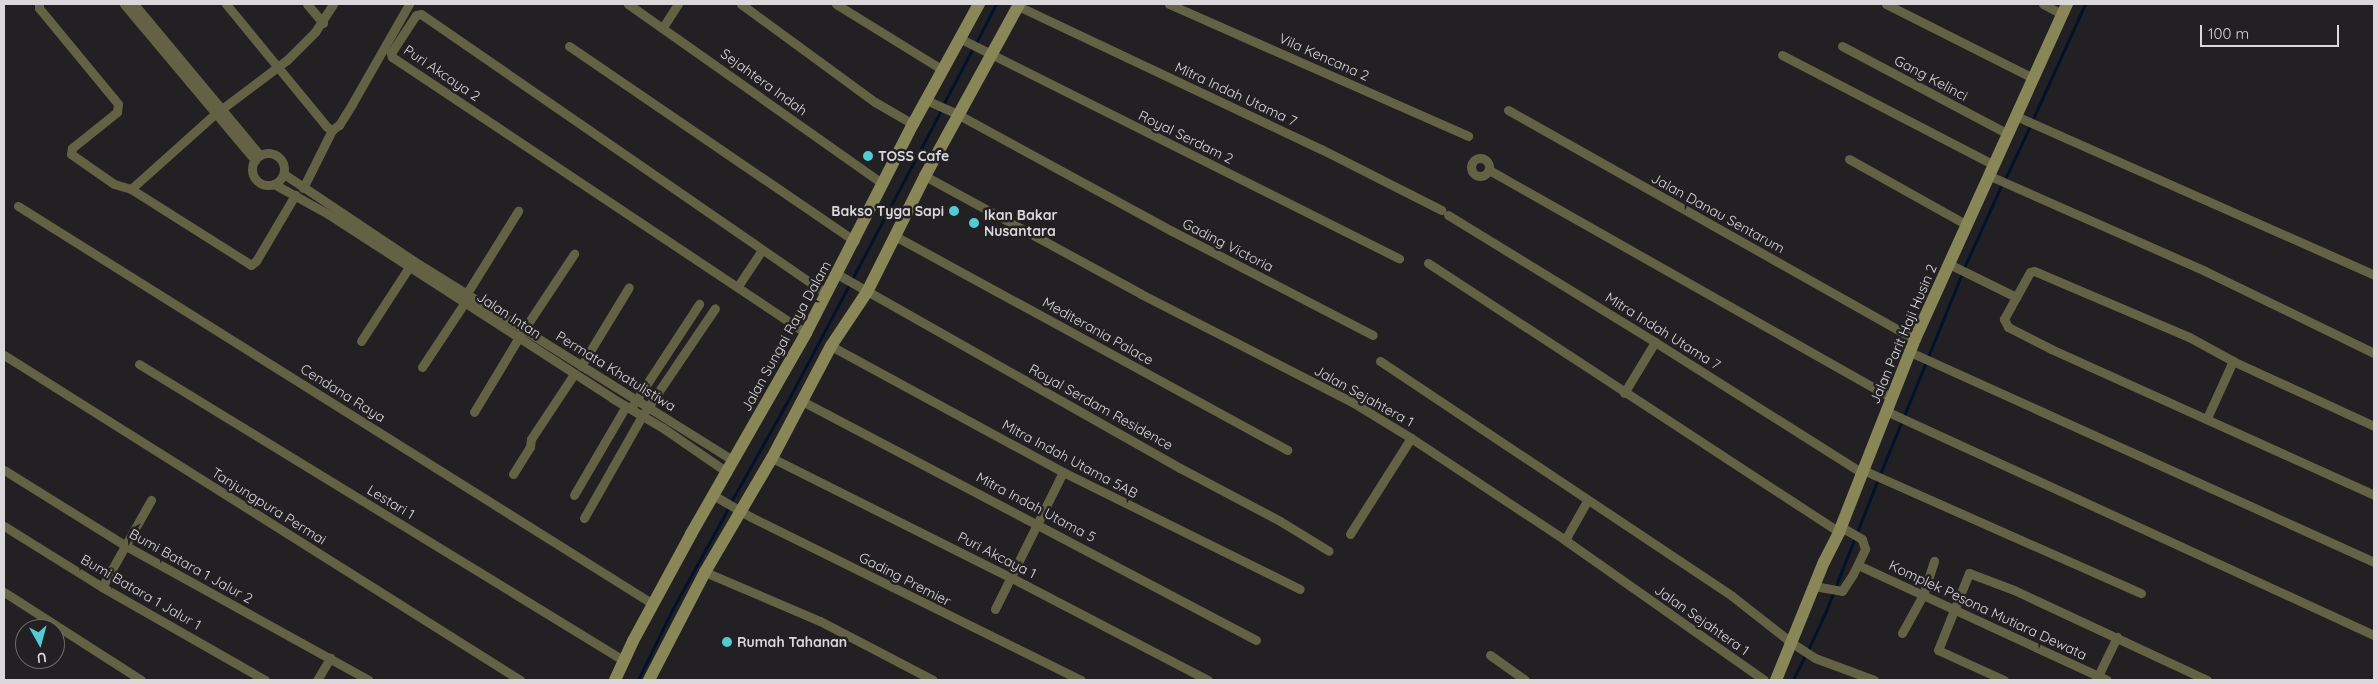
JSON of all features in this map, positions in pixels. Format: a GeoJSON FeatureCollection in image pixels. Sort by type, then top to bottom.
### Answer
{"type":"FeatureCollection","features":[{"type":"Feature","properties":{"kind":"street"},"geometry":{"type":"LineString","coordinates":[[39,4],[39,8],[118,104],[117,112],[72,148],[71,154],[114,184],[131,189],[251,265],[256,261],[295,196]]}},
{"type":"Feature","properties":{"kind":"street"},"geometry":{"type":"LineString","coordinates":[[124,4],[258,157]]}},
{"type":"Feature","properties":{"kind":"street"},"geometry":{"type":"LineString","coordinates":[[134,4],[218,112]]}},
{"type":"Feature","properties":{"kind":"street"},"geometry":{"type":"LineString","coordinates":[[226,4],[327,127],[332,130]]}},
{"type":"Feature","properties":{"kind":"street"},"geometry":{"type":"LineString","coordinates":[[307,4],[323,23]]}},
{"type":"Feature","properties":{"kind":"street"},"geometry":{"type":"LineString","coordinates":[[131,189],[218,112],[276,66],[287,60],[323,23],[333,4]]}},
{"type":"Feature","properties":{"kind":"street"},"geometry":{"type":"LineString","coordinates":[[303,188],[332,130],[343,118],[409,4]]}},
{"type":"Feature","properties":{"kind":"street","name":"Sejahtera Indah"},"geometry":{"type":"LineString","coordinates":[[628,4],[883,184]]}},
{"type":"Feature","properties":{"kind":"street"},"geometry":{"type":"LineString","coordinates":[[663,27],[678,4]]}},
{"type":"Feature","properties":{"kind":"street"},"geometry":{"type":"LineString","coordinates":[[741,4],[875,102],[913,124]]}},
{"type":"Feature","properties":{"kind":"street"},"geometry":{"type":"LineString","coordinates":[[836,4],[943,70]]}},
{"type":"Feature","properties":{"kind":"street","name":"Jalan Sungai Raya Dalam"},"geometry":{"type":"LineString","coordinates":[[615,680],[623,660],[653,604],[716,496],[726,472],[806,333],[826,293],[840,276],[855,241],[913,124],[929,101],[943,70],[964,40],[979,4]]}},
{"type":"Feature","properties":{"kind":"street","name":"Vila Kencana 2"},"geometry":{"type":"LineString","coordinates":[[1169,4],[1468,136]]}},
{"type":"Feature","properties":{"kind":"street"},"geometry":{"type":"LineString","coordinates":[[1886,4],[2033,78]]}},
{"type":"Feature","properties":{"kind":"street"},"geometry":{"type":"LineString","coordinates":[[2043,4],[2064,9]]}},
{"type":"Feature","properties":{"kind":"street"},"geometry":{"type":"LineString","coordinates":[[649,680],[705,572],[772,458],[831,346],[895,236],[925,176],[1018,5]]}},
{"type":"Feature","properties":{"kind":"street","name":"Mitra Indah Utama 7"},"geometry":{"type":"LineString","coordinates":[[1018,5],[1321,149],[1444,213],[1866,472],[2141,593]]}},
{"type":"Feature","properties":{"kind":"street","name":"Jalan Parit Haji Husin 2"},"geometry":{"type":"LineString","coordinates":[[1776,680],[1797,646],[1814,586],[1843,531],[1890,412],[1891,397],[1915,339],[1951,265],[1967,225],[1994,174],[2008,134],[2021,118],[2033,78],[2064,9]]}},
{"type":"Feature","properties":{"kind":"street","name":"Puri Akcaya 2"},"geometry":{"type":"LineString","coordinates":[[806,333],[392,57],[391,53],[416,15],[421,14],[826,293]]}},
{"type":"Feature","properties":{"kind":"street","name":"Royal Serdam 2"},"geometry":{"type":"LineString","coordinates":[[964,40],[1399,258]]}},
{"type":"Feature","properties":{"kind":"street"},"geometry":{"type":"LineString","coordinates":[[569,46],[855,241]]}},
{"type":"Feature","properties":{"kind":"street","name":"Gang Kelinci"},"geometry":{"type":"LineString","coordinates":[[1842,46],[2008,134]]}},
{"type":"Feature","properties":{"kind":"street"},"geometry":{"type":"LineString","coordinates":[[1782,55],[1994,174],[2010,186],[2197,267],[2374,353]]}},
{"type":"Feature","properties":{"kind":"street","name":"Gading Victoria"},"geometry":{"type":"LineString","coordinates":[[929,101],[959,115],[1373,335]]}},
{"type":"Feature","properties":{"kind":"street","name":"Jalan Danau Sentarum"},"geometry":{"type":"LineString","coordinates":[[1508,110],[1915,339]]}},
{"type":"Feature","properties":{"kind":"street"},"geometry":{"type":"LineString","coordinates":[[2021,118],[2374,275]]}},
{"type":"Feature","properties":{"kind":"street"},"geometry":{"type":"LineString","coordinates":[[274,184],[284,174],[284,164],[278,156],[268,153],[258,157],[252,170],[256,180],[266,185],[274,184],[412,264],[361,341]]}},
{"type":"Feature","properties":{"kind":"street"},"geometry":{"type":"LineString","coordinates":[[1849,160],[1967,225]]}},
{"type":"Feature","properties":{"kind":"street"},"geometry":{"type":"LineString","coordinates":[[1489,170],[1891,397]]}},
{"type":"Feature","properties":{"kind":"street","name":"Permata Khatulistiwa"},"geometry":{"type":"LineString","coordinates":[[284,174],[412,264],[466,298],[525,329],[636,400],[645,412],[734,460]]}},
{"type":"Feature","properties":{"kind":"street","name":"Jalan Sejahtera 1"},"geometry":{"type":"LineString","coordinates":[[925,176],[1141,294],[1352,402],[1411,438],[1565,540],[1764,680]]}},
{"type":"Feature","properties":{"kind":"street","name":"Cendana Raya"},"geometry":{"type":"LineString","coordinates":[[18,206],[653,604]]}},
{"type":"Feature","properties":{"kind":"street"},"geometry":{"type":"LineString","coordinates":[[422,366],[466,298],[518,211]]}},
{"type":"Feature","properties":{"kind":"street","name":"Mediterania Palace"},"geometry":{"type":"LineString","coordinates":[[895,236],[1287,450]]}},
{"type":"Feature","properties":{"kind":"street"},"geometry":{"type":"LineString","coordinates":[[738,286],[762,250]]}},
{"type":"Feature","properties":{"kind":"street"},"geometry":{"type":"LineString","coordinates":[[474,412],[519,337],[574,254]]}},
{"type":"Feature","properties":{"kind":"street"},"geometry":{"type":"LineString","coordinates":[[1428,263],[1624,393],[1843,531],[1862,539],[1866,549],[1858,565],[1840,590],[1814,586]]}},
{"type":"Feature","properties":{"kind":"street"},"geometry":{"type":"LineString","coordinates":[[1951,265],[2016,297]]}},
{"type":"Feature","properties":{"kind":"street"},"geometry":{"type":"LineString","coordinates":[[2374,426],[2233,361],[2189,337],[2034,271],[2030,272],[2004,318],[2008,327],[2050,348],[2374,495]]}},
{"type":"Feature","properties":{"kind":"street","name":"Royal Serdam Residence"},"geometry":{"type":"LineString","coordinates":[[840,276],[1180,468],[1280,521],[1329,551]]}},
{"type":"Feature","properties":{"kind":"street"},"geometry":{"type":"LineString","coordinates":[[582,366],[629,287]]}},
{"type":"Feature","properties":{"kind":"street","name":"Jalan Intan"},"geometry":{"type":"LineString","coordinates":[[466,298],[574,374],[628,408],[645,412],[726,472]]}},
{"type":"Feature","properties":{"kind":"street"},"geometry":{"type":"LineString","coordinates":[[574,495],[628,408],[636,400],[698,304]]}},
{"type":"Feature","properties":{"kind":"street"},"geometry":{"type":"LineString","coordinates":[[584,518],[645,412],[715,308]]}},
{"type":"Feature","properties":{"kind":"street"},"geometry":{"type":"LineString","coordinates":[[1624,393],[1655,342]]}},
{"type":"Feature","properties":{"kind":"street","name":"Mitra Indah Utama 5AB"},"geometry":{"type":"LineString","coordinates":[[831,346],[1063,472],[1300,589]]}},
{"type":"Feature","properties":{"kind":"street"},"geometry":{"type":"LineString","coordinates":[[1910,352],[2374,562]]}},
{"type":"Feature","properties":{"kind":"street","name":"Tanjungpura Permai"},"geometry":{"type":"LineString","coordinates":[[4,355],[520,680]]}},
{"type":"Feature","properties":{"kind":"street"},"geometry":{"type":"LineString","coordinates":[[2207,418],[2233,361]]}},
{"type":"Feature","properties":{"kind":"street"},"geometry":{"type":"LineString","coordinates":[[1380,362],[1732,596],[1815,658],[1874,680]]}},
{"type":"Feature","properties":{"kind":"street","name":"Lestari 1"},"geometry":{"type":"LineString","coordinates":[[142,366],[623,660]]}},
{"type":"Feature","properties":{"kind":"street"},"geometry":{"type":"LineString","coordinates":[[513,474],[530,447],[531,439],[574,374]]}},
{"type":"Feature","properties":{"kind":"street","name":"Mitra Indah Utama 5"},"geometry":{"type":"LineString","coordinates":[[802,401],[1256,640]]}},
{"type":"Feature","properties":{"kind":"street"},"geometry":{"type":"LineString","coordinates":[[1890,412],[2374,635]]}},
{"type":"Feature","properties":{"kind":"street"},"geometry":{"type":"LineString","coordinates":[[1350,534],[1411,438]]}},
{"type":"Feature","properties":{"kind":"street","name":"Puri Akcaya 1"},"geometry":{"type":"LineString","coordinates":[[772,458],[1010,577],[1208,680]]}},
{"type":"Feature","properties":{"kind":"street","name":"Bumi Batara 1 Jalur 2"},"geometry":{"type":"LineString","coordinates":[[4,470],[126,546],[369,680]]}},
{"type":"Feature","properties":{"kind":"street"},"geometry":{"type":"LineString","coordinates":[[995,608],[1063,472]]}},
{"type":"Feature","properties":{"kind":"street","name":"Gading Premier"},"geometry":{"type":"LineString","coordinates":[[716,496],[740,511],[1081,680]]}},
{"type":"Feature","properties":{"kind":"street"},"geometry":{"type":"LineString","coordinates":[[102,587],[151,500]]}},
{"type":"Feature","properties":{"kind":"street"},"geometry":{"type":"LineString","coordinates":[[1565,540],[1587,500]]}},
{"type":"Feature","properties":{"kind":"street","name":"Bumi Batara 1 Jalur 1"},"geometry":{"type":"LineString","coordinates":[[4,526],[102,587],[265,680]]}},
{"type":"Feature","properties":{"kind":"street"},"geometry":{"type":"LineString","coordinates":[[1902,633],[1922,595],[1934,561]]}},
{"type":"Feature","properties":{"kind":"street","name":"Komplek Pesona Mutiara Dewata"},"geometry":{"type":"LineString","coordinates":[[1858,565],[1955,609],[2100,679]]}},
{"type":"Feature","properties":{"kind":"street"},"geometry":{"type":"LineString","coordinates":[[705,572],[820,621],[933,680]]}},
{"type":"Feature","properties":{"kind":"street"},"geometry":{"type":"LineString","coordinates":[[2004,680],[1938,650],[1967,575],[1971,573],[2117,638],[2201,679]]}},
{"type":"Feature","properties":{"kind":"street"},"geometry":{"type":"LineString","coordinates":[[4,592],[141,680]]}},
{"type":"Feature","properties":{"kind":"street"},"geometry":{"type":"LineString","coordinates":[[2100,679],[2117,638]]}},
{"type":"Feature","properties":{"kind":"street"},"geometry":{"type":"LineString","coordinates":[[1490,654],[1525,680]]}},
{"type":"Feature","properties":{"kind":"street"},"geometry":{"type":"LineString","coordinates":[[317,680],[330,658]]}},
{"type":"Feature","properties":{"kind":"waterway"},"geometry":{"type":"LineString","coordinates":[[976,43],[996,4]]}},
{"type":"Feature","properties":{"kind":"waterway"},"geometry":{"type":"LineString","coordinates":[[2032,121],[2085,4]]}},
{"type":"Feature","properties":{"kind":"waterway"},"geometry":{"type":"LineString","coordinates":[[943,105],[973,48]]}},
{"type":"Feature","properties":{"kind":"waterway"},"geometry":{"type":"LineString","coordinates":[[731,502],[791,395],[941,110]]}},
{"type":"Feature","properties":{"kind":"waterway"},"geometry":{"type":"LineString","coordinates":[[2005,179],[2030,126]]}},
{"type":"Feature","properties":{"kind":"waterway"},"geometry":{"type":"LineString","coordinates":[[1964,268],[2002,184]]}},
{"type":"Feature","properties":{"kind":"waterway"},"geometry":{"type":"LineString","coordinates":[[1904,416],[1962,273]]}},
{"type":"Feature","properties":{"kind":"waterway"},"geometry":{"type":"LineString","coordinates":[[1880,474],[1902,421]]}},
{"type":"Feature","properties":{"kind":"waterway"},"geometry":{"type":"LineString","coordinates":[[1808,650],[1826,611],[1878,479]]}},
{"type":"Feature","properties":{"kind":"waterway"},"geometry":{"type":"LineString","coordinates":[[638,680],[671,612],[729,507]]}},
{"type":"Feature","properties":{"kind":"waterway"},"geometry":{"type":"LineString","coordinates":[[1793,680],[1805,655]]}},
{"type":"Feature","properties":{"kind":"place","name":"TOSS Cafe"},"geometry":{"type":"Point","coordinates":[868,156]}},
{"type":"Feature","properties":{"kind":"place","name":"Bakso Tyga Sapi"},"geometry":{"type":"Point","coordinates":[954,211]}},
{"type":"Feature","properties":{"kind":"place","name":"Ikan Bakar Nusantara"},"geometry":{"type":"Point","coordinates":[974,223]}},
{"type":"Feature","properties":{"kind":"place","name":"Rumah Tahanan"},"geometry":{"type":"Point","coordinates":[727,642]}}]}
